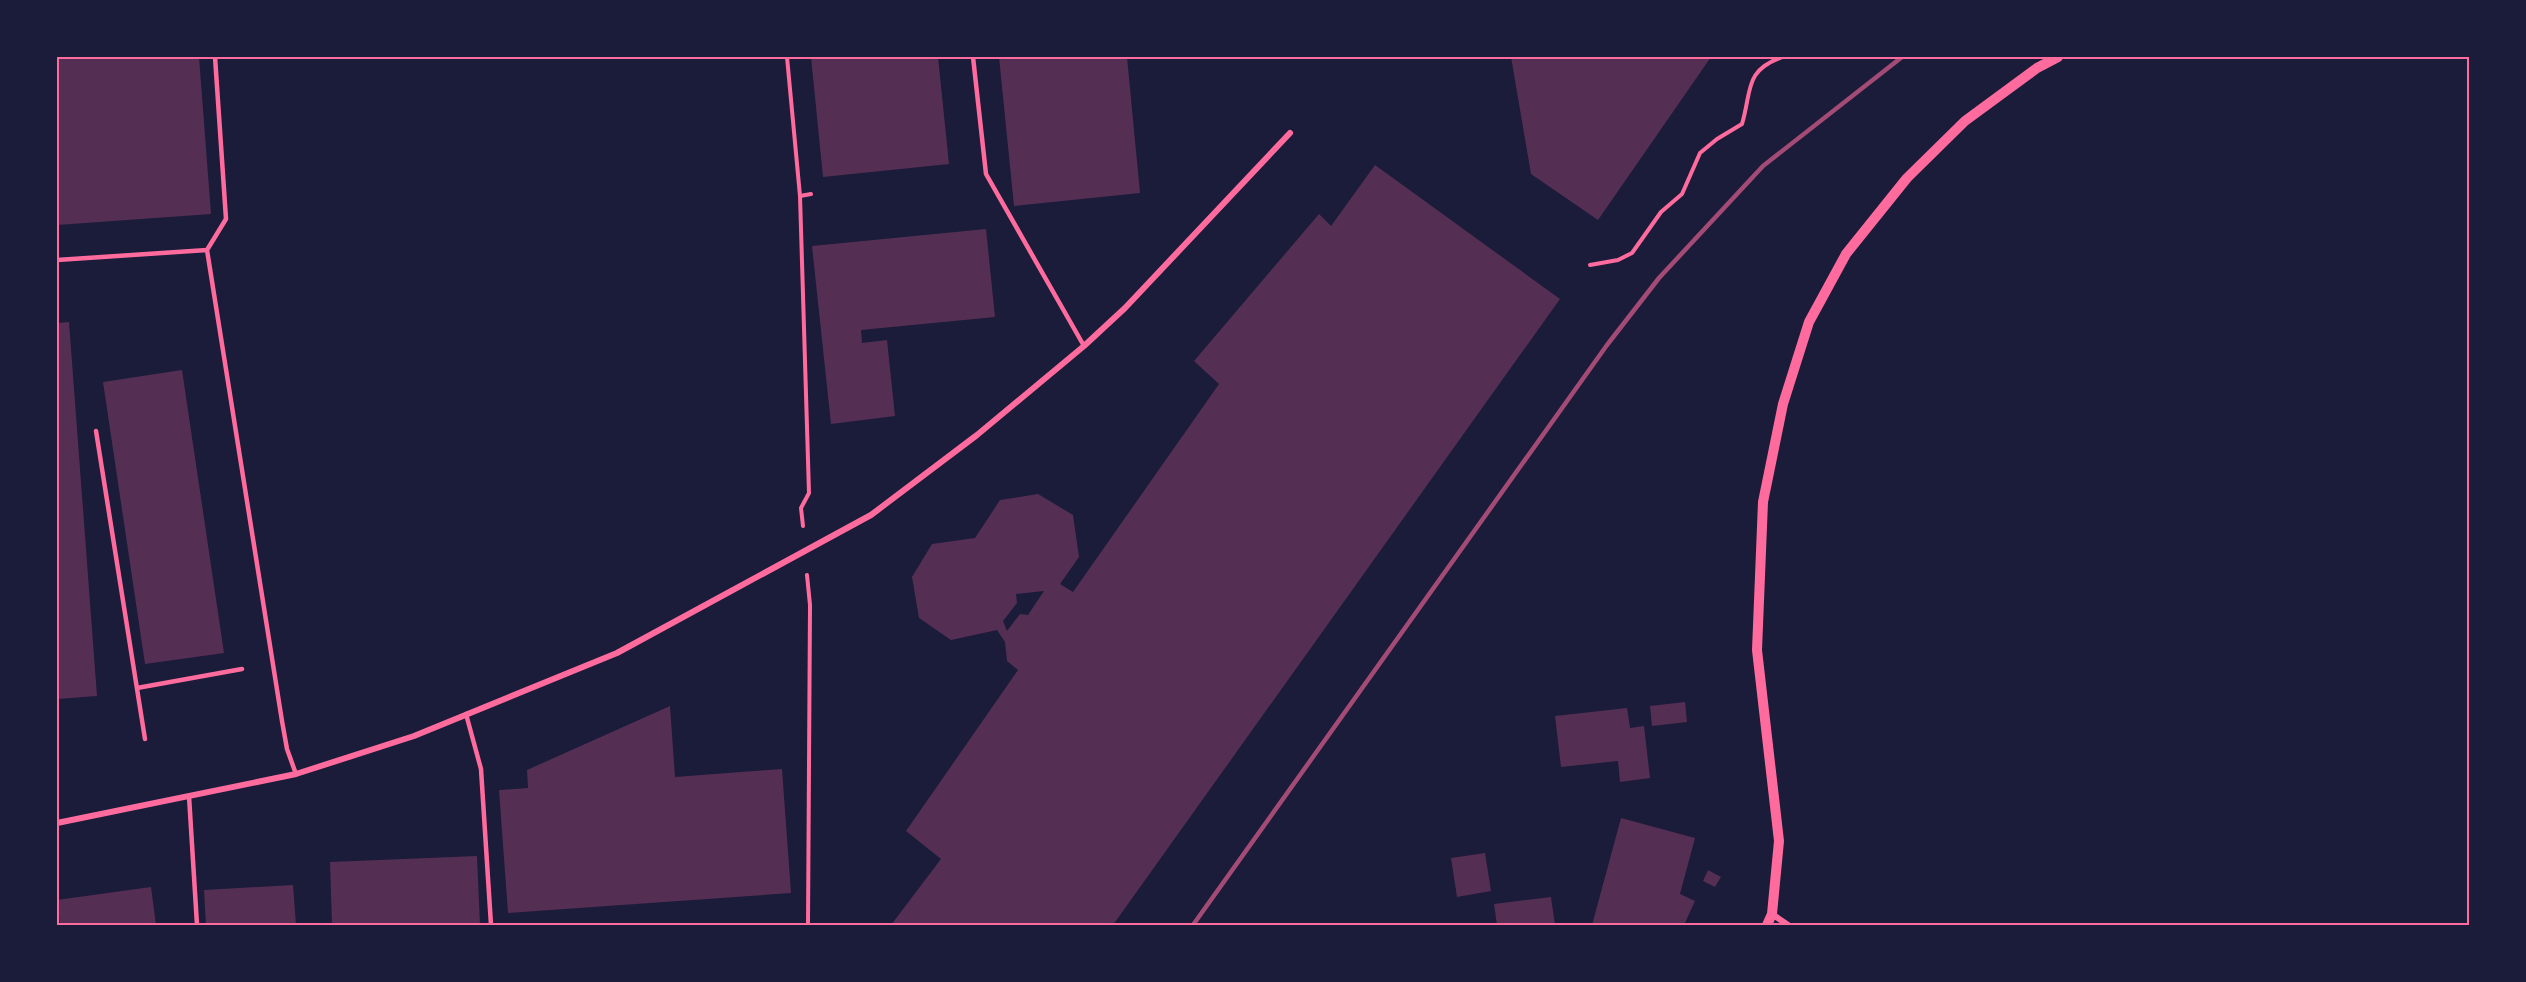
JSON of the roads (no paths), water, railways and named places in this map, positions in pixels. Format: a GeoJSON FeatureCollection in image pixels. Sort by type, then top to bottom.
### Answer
{"type":"FeatureCollection","features":[{"type":"Feature","properties":{"kind":"street"},"geometry":{"type":"LineString","coordinates":[[1767,925],[1772,914],[1779,841],[1757,650],[1763,502],[1783,404],[1809,322],[1846,254],[1907,178],[1965,121],[2037,68],[2058,57]]}},
{"type":"Feature","properties":{"kind":"street"},"geometry":{"type":"LineString","coordinates":[[57,824],[296,774],[414,736],[617,653],[871,516],[977,435],[1084,346],[1125,308],[1290,133]]}},
{"type":"Feature","properties":{"kind":"street"},"geometry":{"type":"LineString","coordinates":[[1772,914],[1788,925]]}},
{"type":"Feature","properties":{"kind":"lane"},"geometry":{"type":"LineString","coordinates":[[215,57],[226,219],[207,250],[282,721],[287,749],[296,774]]}},
{"type":"Feature","properties":{"kind":"lane"},"geometry":{"type":"LineString","coordinates":[[973,57],[986,174],[1084,346]]}},
{"type":"Feature","properties":{"kind":"lane"},"geometry":{"type":"LineString","coordinates":[[57,260],[207,250]]}},
{"type":"Feature","properties":{"kind":"lane"},"geometry":{"type":"LineString","coordinates":[[96,431],[145,739]]}},
{"type":"Feature","properties":{"kind":"lane"},"geometry":{"type":"LineString","coordinates":[[137,688],[242,669]]}},
{"type":"Feature","properties":{"kind":"lane"},"geometry":{"type":"LineString","coordinates":[[466,714],[481,770],[491,925]]}},
{"type":"Feature","properties":{"kind":"lane"},"geometry":{"type":"LineString","coordinates":[[189,796],[197,925]]}},
{"type":"Feature","properties":{"kind":"railway"},"geometry":{"type":"LineString","coordinates":[[1193,925],[1607,345],[1659,278],[1763,166],[1902,57]]}}]}
